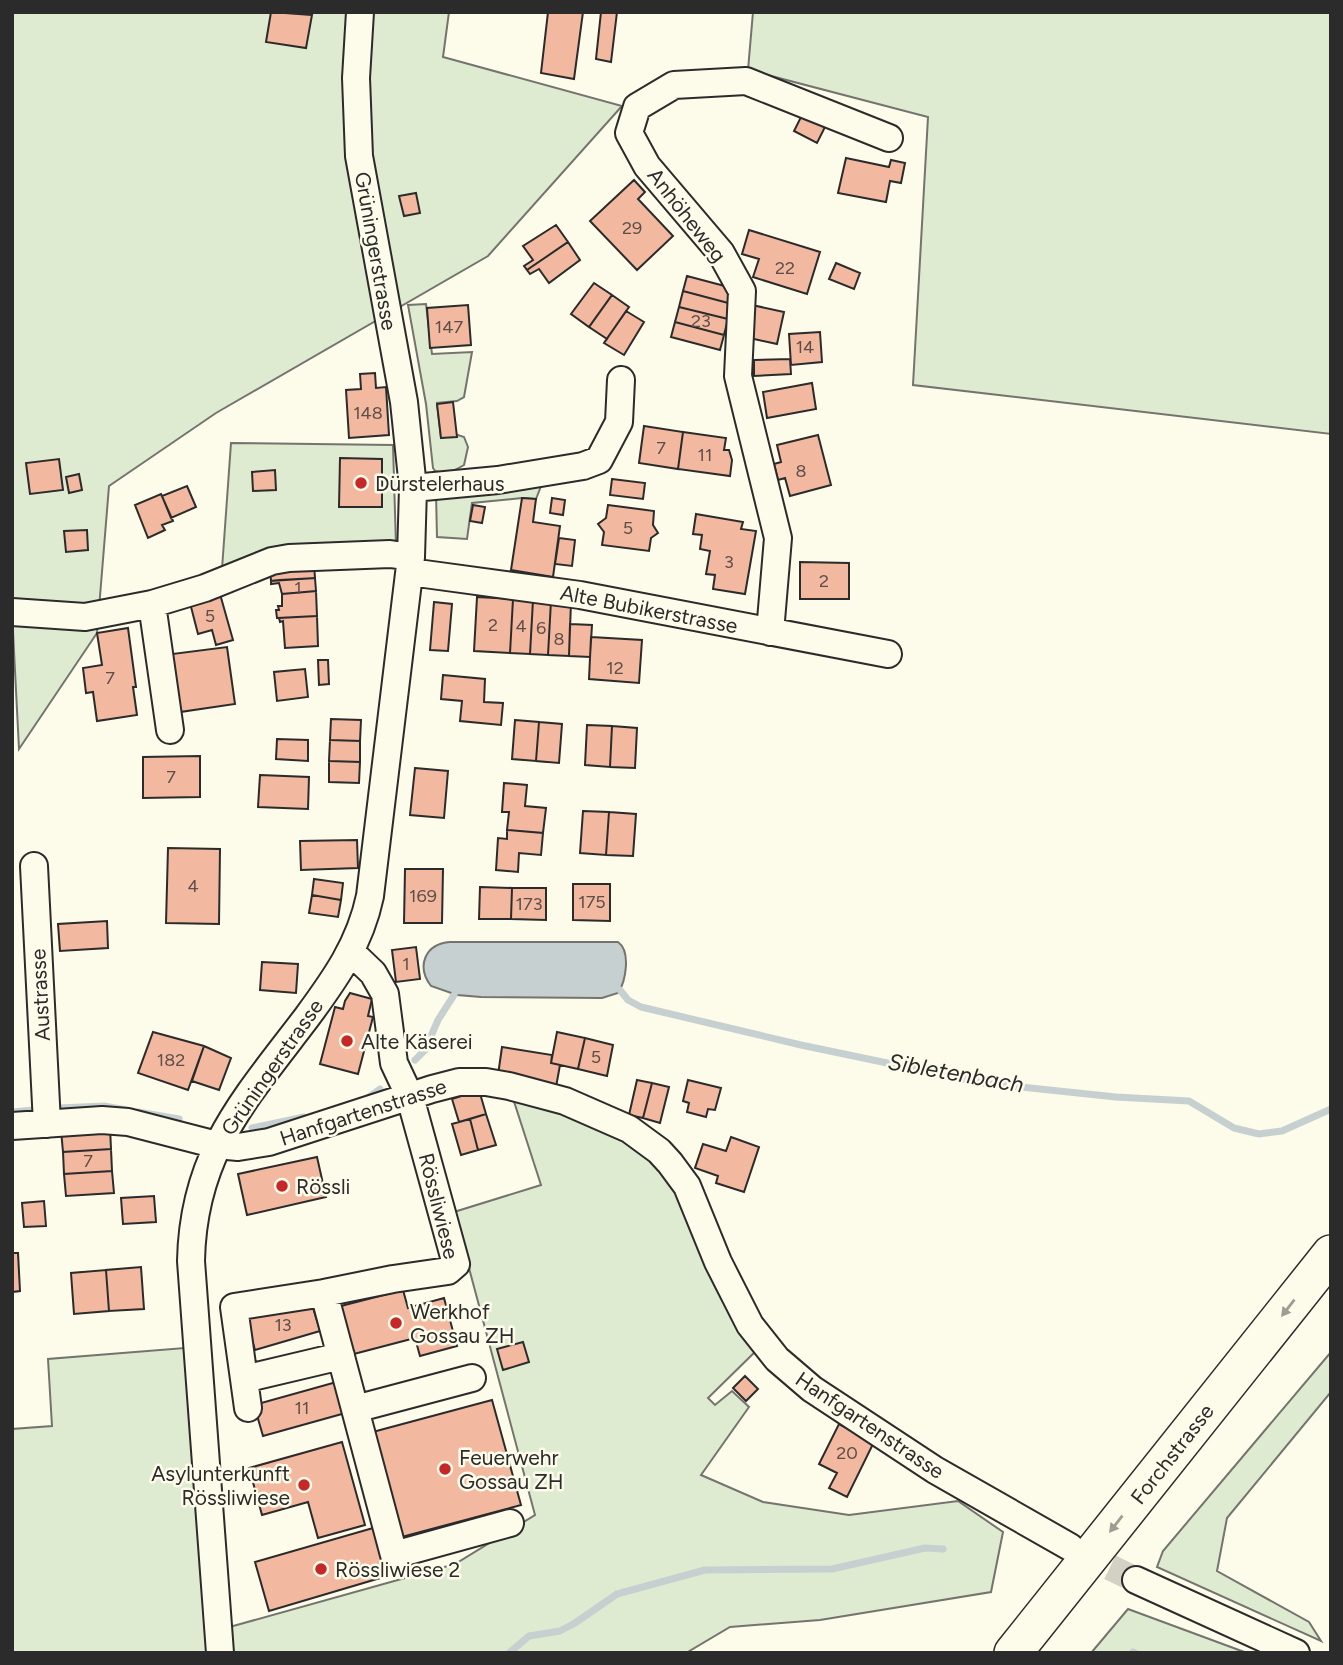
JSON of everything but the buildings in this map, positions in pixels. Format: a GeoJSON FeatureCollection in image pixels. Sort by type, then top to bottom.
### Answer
{"type":"FeatureCollection","features":[{"type":"Feature","properties":{"kind":"highway","name":"Forchstrasse"},"geometry":{"type":"LineString","coordinates":[[1013,1653],[1331,1254]]}},
{"type":"Feature","properties":{"kind":"highway","name":"Forchstrasse"},"geometry":{"type":"LineString","coordinates":[[1045,1653],[1331,1294]]}},
{"type":"Feature","properties":{"kind":"street","name":"Grüningerstrasse"},"geometry":{"type":"LineString","coordinates":[[220,1653],[191,1261],[194,1216],[198,1196],[217,1145],[238,1109],[334,980],[351,952],[363,924],[370,896],[411,564],[413,488],[404,402],[359,156],[356,78],[360,12]]}},
{"type":"Feature","properties":{"kind":"street","name":"Anhöheweg"},"geometry":{"type":"LineString","coordinates":[[770,632],[778,538],[738,376],[742,291],[721,254],[647,166],[629,133],[637,107],[674,85],[746,81],[889,138]]}},
{"type":"Feature","properties":{"kind":"street"},"geometry":{"type":"LineString","coordinates":[[413,488],[485,482],[583,466],[599,460],[619,422],[621,380]]}},
{"type":"Feature","properties":{"kind":"street","name":"Alte Bubikerstrasse"},"geometry":{"type":"LineString","coordinates":[[12,612],[85,617],[152,604],[205,589],[272,561],[390,554],[411,564],[888,654]]}},
{"type":"Feature","properties":{"kind":"street"},"geometry":{"type":"LineString","coordinates":[[152,604],[170,730]]}},
{"type":"Feature","properties":{"kind":"street","name":"Austrasse"},"geometry":{"type":"LineString","coordinates":[[34,866],[47,1124]]}},
{"type":"Feature","properties":{"kind":"street"},"geometry":{"type":"LineString","coordinates":[[351,952],[383,986],[394,1063],[410,1097]]}},
{"type":"Feature","properties":{"kind":"street","name":"Hanfgartenstrasse"},"geometry":{"type":"LineString","coordinates":[[217,1145],[238,1147],[268,1142],[459,1082],[497,1084],[574,1104],[611,1119],[639,1135],[659,1151],[687,1186],[738,1304],[763,1343],[777,1359],[812,1389],[935,1470],[1070,1547]]}},
{"type":"Feature","properties":{"kind":"street","name":"Rössliwiese"},"geometry":{"type":"LineString","coordinates":[[244,1379],[234,1307],[444,1272],[456,1266],[410,1097]]}},
{"type":"Feature","properties":{"kind":"street"},"geometry":{"type":"LineString","coordinates":[[12,1126],[102,1120],[128,1122],[217,1145]]}},
{"type":"Feature","properties":{"kind":"street"},"geometry":{"type":"LineString","coordinates":[[324,1293],[394,1555],[510,1523]]}},
{"type":"Feature","properties":{"kind":"street"},"geometry":{"type":"LineString","coordinates":[[248,1408],[244,1379],[341,1356]]}},
{"type":"Feature","properties":{"kind":"street"},"geometry":{"type":"LineString","coordinates":[[355,1409],[472,1378]]}},
{"type":"Feature","properties":{"kind":"street"},"geometry":{"type":"LineString","coordinates":[[1136,1580],[1296,1653]]}},
{"type":"Feature","properties":{"kind":"green space"},"geometry":{"type":"Polygon","coordinates":[[[12,12],[449,12],[443,57],[622,106],[488,256],[216,413],[109,486],[97,633],[19,749],[12,612],[12,12]]]}},
{"type":"Feature","properties":{"kind":"green space"},"geometry":{"type":"Polygon","coordinates":[[[753,12],[1331,12],[1331,434],[913,385],[928,117],[748,70],[753,12]]]}},
{"type":"Feature","properties":{"kind":"green space"},"geometry":{"type":"Polygon","coordinates":[[[426,304],[432,354],[472,352],[464,397],[457,401],[437,403],[441,438],[458,435],[464,437],[468,447],[464,465],[454,471],[439,472],[433,468],[426,404],[408,305],[426,304]]]}},
{"type":"Feature","properties":{"kind":"green space"},"geometry":{"type":"Polygon","coordinates":[[[231,443],[393,445],[396,546],[222,569],[231,443]]]}},
{"type":"Feature","properties":{"kind":"green space"},"geometry":{"type":"Polygon","coordinates":[[[543,481],[536,499],[472,503],[467,539],[437,537],[436,494],[543,481]]]}},
{"type":"Feature","properties":{"kind":"green space"},"geometry":{"type":"Polygon","coordinates":[[[509,1086],[659,1151],[763,1344],[708,1398],[715,1405],[732,1391],[749,1407],[701,1475],[763,1502],[849,1515],[958,1501],[1003,1532],[991,1592],[820,1620],[730,1627],[686,1653],[12,1653],[12,1429],[52,1426],[48,1359],[197,1347],[219,1630],[455,1564],[535,1515],[454,1212],[541,1185],[509,1086]]]}},
{"type":"Feature","properties":{"kind":"green space"},"geometry":{"type":"Polygon","coordinates":[[[1331,1352],[1331,1392],[1227,1518],[1217,1571],[1309,1622],[1321,1641],[1157,1567],[1163,1551],[1331,1352]]]}},
{"type":"Feature","properties":{"kind":"green space"},"geometry":{"type":"Polygon","coordinates":[[[1128,1609],[1247,1653],[1091,1653],[1128,1609]]]}},
{"type":"Feature","properties":{"kind":"shaded area"},"geometry":{"type":"Polygon","coordinates":[[[450,942],[618,942],[625,952],[625,974],[618,993],[602,998],[457,995],[431,986],[424,971],[429,952],[434,947],[450,942]]]}},
{"type":"Feature","properties":{"kind":"waterway","name":"Sibletenbach"},"geometry":{"type":"LineString","coordinates":[[620,990],[628,1000],[641,1007],[801,1045],[983,1083],[1116,1097],[1189,1101],[1234,1128],[1259,1134],[1282,1131],[1331,1109]]}},
{"type":"Feature","properties":{"kind":"waterway"},"geometry":{"type":"LineString","coordinates":[[415,1060],[425,1050],[438,1020],[454,995]]}},
{"type":"Feature","properties":{"kind":"waterway"},"geometry":{"type":"LineString","coordinates":[[366,1099],[380,1089]]}},
{"type":"Feature","properties":{"kind":"waterway"},"geometry":{"type":"LineString","coordinates":[[59,1108],[104,1106],[126,1110]]}},
{"type":"Feature","properties":{"kind":"waterway"},"geometry":{"type":"LineString","coordinates":[[12,1112],[34,1110]]}},
{"type":"Feature","properties":{"kind":"waterway"},"geometry":{"type":"LineString","coordinates":[[138,1112],[179,1119]]}},
{"type":"Feature","properties":{"kind":"waterway"},"geometry":{"type":"LineString","coordinates":[[252,1128],[304,1117]]}},
{"type":"Feature","properties":{"kind":"waterway"},"geometry":{"type":"LineString","coordinates":[[509,1653],[529,1636],[560,1631],[617,1594],[705,1570],[832,1569],[925,1548],[943,1549]]}},
{"type":"Feature","properties":{"kind":"tunnel"},"geometry":{"type":"LineString","coordinates":[[1075,1550],[1136,1580]]}},
{"type":"Feature","properties":{"kind":"place","name":"Dürstelerhaus"},"geometry":{"type":"Point","coordinates":[361,483]}},
{"type":"Feature","properties":{"kind":"place","name":"Alte Käserei"},"geometry":{"type":"Point","coordinates":[347,1041]}},
{"type":"Feature","properties":{"kind":"place","name":"Rössli"},"geometry":{"type":"Point","coordinates":[282,1186]}},
{"type":"Feature","properties":{"kind":"place","name":"Werkhof Gossau ZH"},"geometry":{"type":"Point","coordinates":[396,1323]}},
{"type":"Feature","properties":{"kind":"place","name":"Feuerwehr Gossau ZH"},"geometry":{"type":"Point","coordinates":[445,1469]}},
{"type":"Feature","properties":{"kind":"place","name":"Asylunterkunft Rössliwiese"},"geometry":{"type":"Point","coordinates":[304,1485]}},
{"type":"Feature","properties":{"kind":"place","name":"Rössliwiese 2"},"geometry":{"type":"Point","coordinates":[321,1569]}}]}
